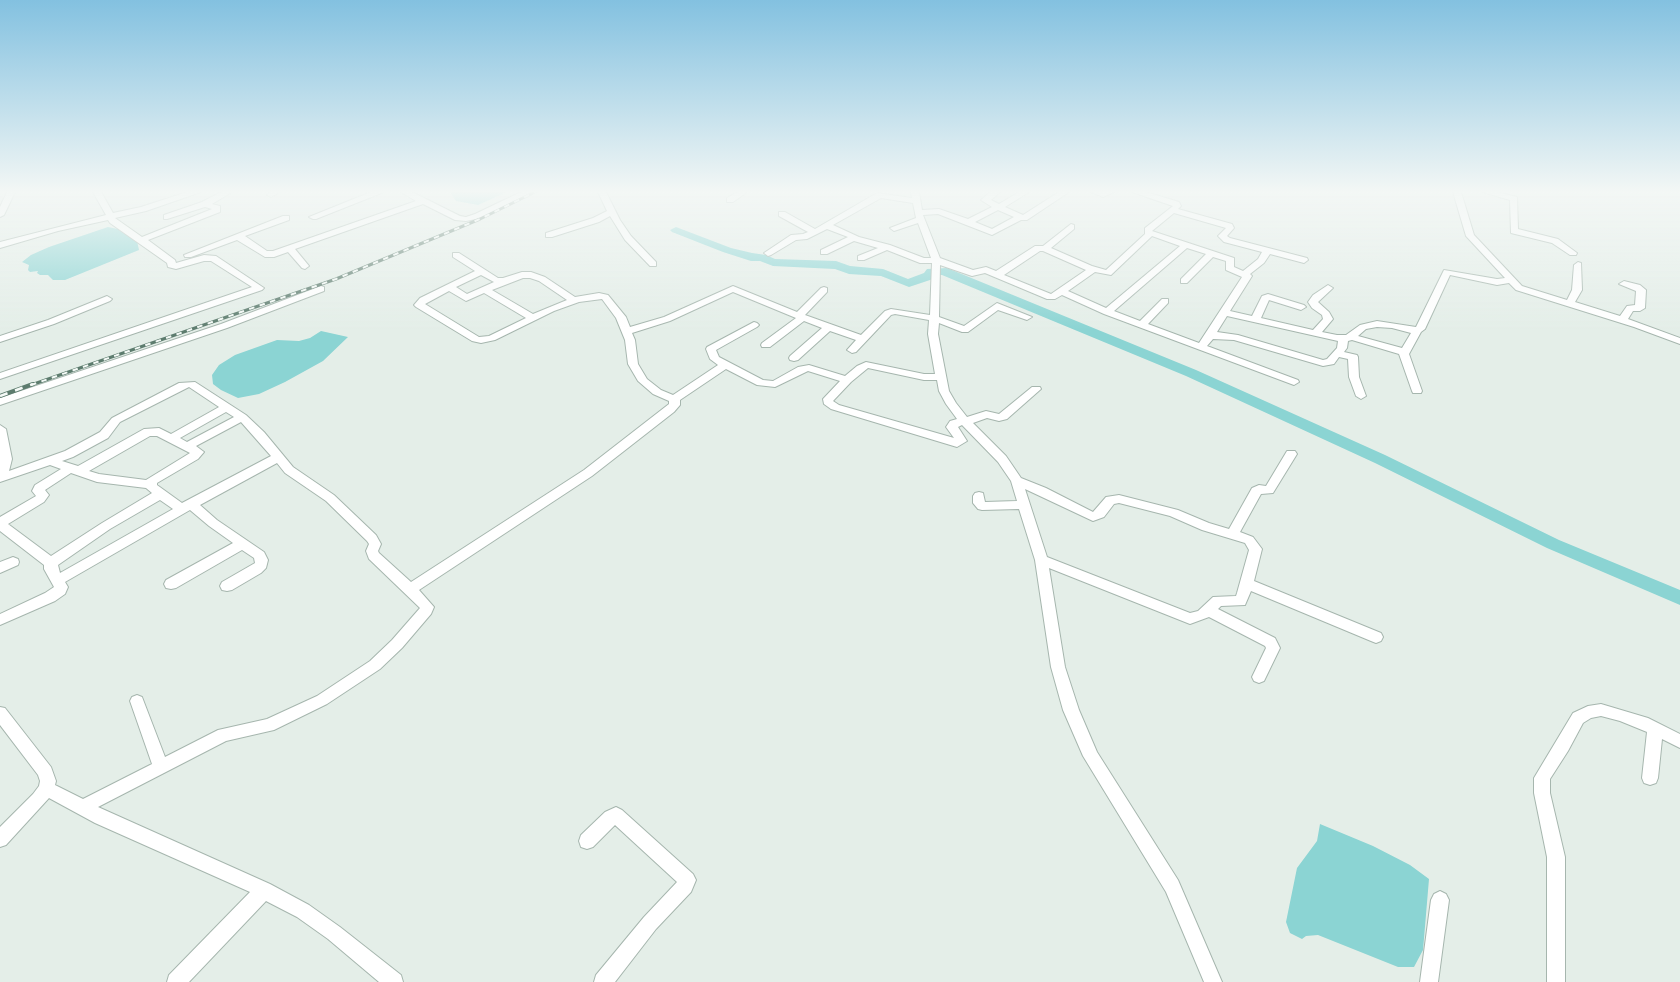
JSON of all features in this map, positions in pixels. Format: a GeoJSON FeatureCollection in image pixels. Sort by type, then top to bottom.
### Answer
{"type":"FeatureCollection","features":[{"type":"Feature","properties":{"kind":"street"},"geometry":{"type":"LineString","coordinates":[[0,245],[25,238]]}},
{"type":"Feature","properties":{"kind":"street"},"geometry":{"type":"LineString","coordinates":[[0,376],[259,288],[213,258],[198,259],[176,266],[171,265],[172,262],[138,238]]}},
{"type":"Feature","properties":{"kind":"street"},"geometry":{"type":"LineString","coordinates":[[141,240],[146,238]]}},
{"type":"Feature","properties":{"kind":"street"},"geometry":{"type":"LineString","coordinates":[[172,262],[232,238]]}},
{"type":"Feature","properties":{"kind":"street"},"geometry":{"type":"LineString","coordinates":[[241,238],[265,254],[274,254],[321,238]]}},
{"type":"Feature","properties":{"kind":"street"},"geometry":{"type":"LineString","coordinates":[[628,238],[653,264]]}},
{"type":"Feature","properties":{"kind":"street"},"geometry":{"type":"LineString","coordinates":[[768,253],[793,238]]}},
{"type":"Feature","properties":{"kind":"street"},"geometry":{"type":"LineString","coordinates":[[824,252],[854,238],[890,248],[923,261],[936,260],[972,273],[984,270],[1050,297],[1062,292],[1092,272],[1092,269]]}},
{"type":"Feature","properties":{"kind":"street"},"geometry":{"type":"LineString","coordinates":[[927,238],[936,260],[933,334],[940,376],[951,404],[964,420],[1002,459],[1017,481],[1040,560],[1058,667],[1071,710],[1091,756],[1172,886],[1213,982]]}},
{"type":"Feature","properties":{"kind":"street"},"geometry":{"type":"LineString","coordinates":[[1045,249],[1058,238]]}},
{"type":"Feature","properties":{"kind":"street"},"geometry":{"type":"LineString","coordinates":[[997,275],[1034,249],[1045,249],[1092,269],[1108,273],[1144,238]]}},
{"type":"Feature","properties":{"kind":"street"},"geometry":{"type":"LineString","coordinates":[[1164,238],[1230,259],[1232,262],[1229,268],[1245,274]]}},
{"type":"Feature","properties":{"kind":"street"},"geometry":{"type":"LineString","coordinates":[[1224,238],[1304,260]]}},
{"type":"Feature","properties":{"kind":"street"},"geometry":{"type":"LineString","coordinates":[[1471,238],[1478,246],[1496,261],[1510,280],[1519,288],[1622,320],[1680,341]]}},
{"type":"Feature","properties":{"kind":"street"},"geometry":{"type":"LineString","coordinates":[[1542,238],[1555,241],[1561,247],[1573,253]]}},
{"type":"Feature","properties":{"kind":"street"},"geometry":{"type":"LineString","coordinates":[[1108,312],[1186,245]]}},
{"type":"Feature","properties":{"kind":"street"},"geometry":{"type":"LineString","coordinates":[[861,258],[884,247]]}},
{"type":"Feature","properties":{"kind":"street"},"geometry":{"type":"LineString","coordinates":[[290,249],[305,266]]}},
{"type":"Feature","properties":{"kind":"street"},"geometry":{"type":"LineString","coordinates":[[1245,274],[1261,261],[1268,250]]}},
{"type":"Feature","properties":{"kind":"street"},"geometry":{"type":"LineString","coordinates":[[1184,281],[1212,253]]}},
{"type":"Feature","properties":{"kind":"street"},"geometry":{"type":"LineString","coordinates":[[456,255],[496,280],[504,281]]}},
{"type":"Feature","properties":{"kind":"street"},"geometry":{"type":"LineString","coordinates":[[1569,304],[1577,290],[1578,265]]}},
{"type":"Feature","properties":{"kind":"street"},"geometry":{"type":"LineString","coordinates":[[482,271],[423,300],[419,305],[476,339],[486,340],[576,300],[599,296],[605,297],[621,317],[628,331],[633,364],[643,381],[657,392],[674,399]]}},
{"type":"Feature","properties":{"kind":"street"},"geometry":{"type":"LineString","coordinates":[[1404,353],[1417,330],[1422,328],[1447,272],[1497,282],[1510,280]]}},
{"type":"Feature","properties":{"kind":"street"},"geometry":{"type":"LineString","coordinates":[[1201,348],[1247,276],[1245,274]]}},
{"type":"Feature","properties":{"kind":"street"},"geometry":{"type":"LineString","coordinates":[[449,287],[466,298],[504,281],[522,275],[534,276],[556,287],[570,299],[576,300]]}},
{"type":"Feature","properties":{"kind":"street"},"geometry":{"type":"LineString","coordinates":[[1622,320],[1630,308],[1640,308],[1641,290],[1624,284]]}},
{"type":"Feature","properties":{"kind":"street"},"geometry":{"type":"LineString","coordinates":[[1316,332],[1328,319],[1326,314],[1314,306],[1313,302],[1316,297],[1328,288]]}},
{"type":"Feature","properties":{"kind":"street"},"geometry":{"type":"LineString","coordinates":[[0,402],[230,323],[321,289]]}},
{"type":"Feature","properties":{"kind":"street"},"geometry":{"type":"LineString","coordinates":[[628,331],[667,319],[733,289],[800,317],[862,340]]}},
{"type":"Feature","properties":{"kind":"street"},"geometry":{"type":"LineString","coordinates":[[486,290],[502,302],[533,318]]}},
{"type":"Feature","properties":{"kind":"street"},"geometry":{"type":"LineString","coordinates":[[766,345],[800,317],[824,290]]}},
{"type":"Feature","properties":{"kind":"street"},"geometry":{"type":"LineString","coordinates":[[1062,292],[1108,312],[1294,382]]}},
{"type":"Feature","properties":{"kind":"street"},"geometry":{"type":"LineString","coordinates":[[1256,319],[1265,298],[1268,297],[1301,307]]}},
{"type":"Feature","properties":{"kind":"street"},"geometry":{"type":"LineString","coordinates":[[0,339],[51,322],[107,299]]}},
{"type":"Feature","properties":{"kind":"street"},"geometry":{"type":"LineString","coordinates":[[1142,324],[1165,301]]}},
{"type":"Feature","properties":{"kind":"street"},"geometry":{"type":"LineString","coordinates":[[852,350],[891,312],[933,318],[965,330],[997,306],[1027,317]]}},
{"type":"Feature","properties":{"kind":"street"},"geometry":{"type":"LineString","coordinates":[[1224,313],[1396,349],[1404,353],[1417,391]]}},
{"type":"Feature","properties":{"kind":"street"},"geometry":{"type":"LineString","coordinates":[[1210,336],[1220,335],[1235,337],[1318,363],[1330,362],[1348,338],[1363,327],[1377,324],[1392,325],[1417,330]]}},
{"type":"Feature","properties":{"kind":"street"},"geometry":{"type":"LineString","coordinates":[[754,325],[711,348],[716,360],[754,380],[768,384],[782,381],[802,369],[809,368],[847,380]]}},
{"type":"Feature","properties":{"kind":"street"},"geometry":{"type":"LineString","coordinates":[[794,358],[828,327]]}},
{"type":"Feature","properties":{"kind":"street"},"geometry":{"type":"LineString","coordinates":[[1337,354],[1353,357],[1354,378],[1361,396]]}},
{"type":"Feature","properties":{"kind":"street"},"geometry":{"type":"LineString","coordinates":[[674,399],[724,365]]}},
{"type":"Feature","properties":{"kind":"street"},"geometry":{"type":"LineString","coordinates":[[940,376],[924,377],[866,365],[847,380],[828,399],[830,404],[954,443],[959,443],[960,440],[952,426],[964,420],[975,419],[986,414],[999,418],[1003,417],[1036,389]]}},
{"type":"Feature","properties":{"kind":"street"},"geometry":{"type":"LineString","coordinates":[[0,477],[52,461],[95,440],[109,430],[116,420],[183,385],[191,384],[242,417],[260,435],[290,470],[330,498],[372,538],[374,544],[372,551],[374,556],[410,588],[426,605],[427,610],[397,644],[375,665],[322,700],[278,722],[259,728],[232,732],[223,736],[82,807]]}},
{"type":"Feature","properties":{"kind":"street"},"geometry":{"type":"LineString","coordinates":[[410,588],[588,473],[670,410],[675,405],[674,399]]}},
{"type":"Feature","properties":{"kind":"street"},"geometry":{"type":"LineString","coordinates":[[172,438],[227,407]]}},
{"type":"Feature","properties":{"kind":"street"},"geometry":{"type":"LineString","coordinates":[[188,446],[242,417]]}},
{"type":"Feature","properties":{"kind":"street"},"geometry":{"type":"LineString","coordinates":[[0,429],[6,459],[5,468],[0,477]]}},
{"type":"Feature","properties":{"kind":"street"},"geometry":{"type":"LineString","coordinates":[[51,563],[0,523],[40,499],[44,495],[38,491],[39,488],[143,434],[158,432],[197,450],[197,454],[155,478],[150,484]]}},
{"type":"Feature","properties":{"kind":"street"},"geometry":{"type":"LineString","coordinates":[[1233,534],[1256,491],[1259,489],[1267,491],[1270,488],[1291,454]]}},
{"type":"Feature","properties":{"kind":"street"},"geometry":{"type":"LineString","coordinates":[[58,580],[187,506],[278,457]]}},
{"type":"Feature","properties":{"kind":"street"},"geometry":{"type":"LineString","coordinates":[[52,461],[102,479],[150,484],[160,494],[187,506],[259,555],[262,560],[261,565],[256,570],[227,586]]}},
{"type":"Feature","properties":{"kind":"street"},"geometry":{"type":"LineString","coordinates":[[1017,481],[1042,491],[1093,517],[1100,514],[1110,500],[1119,499],[1174,513],[1206,527],[1233,534],[1248,540],[1256,548],[1247,584],[1240,601],[1218,601],[1196,619],[1181,617],[1040,560]]}},
{"type":"Feature","properties":{"kind":"street"},"geometry":{"type":"LineString","coordinates":[[51,563],[106,526],[160,494]]}},
{"type":"Feature","properties":{"kind":"street"},"geometry":{"type":"LineString","coordinates":[[979,496],[979,503],[982,506],[1024,505]]}},
{"type":"Feature","properties":{"kind":"street"},"geometry":{"type":"LineString","coordinates":[[171,584],[242,544]]}},
{"type":"Feature","properties":{"kind":"street"},"geometry":{"type":"LineString","coordinates":[[0,568],[12,562]]}},
{"type":"Feature","properties":{"kind":"street"},"geometry":{"type":"LineString","coordinates":[[0,620],[56,594],[61,587],[51,569],[51,563]]}},
{"type":"Feature","properties":{"kind":"street"},"geometry":{"type":"LineString","coordinates":[[1247,584],[1376,638]]}},
{"type":"Feature","properties":{"kind":"street"},"geometry":{"type":"LineString","coordinates":[[1207,610],[1264,638],[1272,645],[1259,677]]}},
{"type":"Feature","properties":{"kind":"street"},"geometry":{"type":"LineString","coordinates":[[138,702],[161,768]]}},
{"type":"Feature","properties":{"kind":"street"},"geometry":{"type":"LineString","coordinates":[[1556,982],[1556,857],[1542,793],[1542,778],[1563,746],[1578,718],[1588,712],[1601,710],[1620,715],[1655,728],[1680,741]]}},
{"type":"Feature","properties":{"kind":"street"},"geometry":{"type":"LineString","coordinates":[[0,713],[45,772],[48,780],[47,789],[39,799],[0,839]]}},
{"type":"Feature","properties":{"kind":"street"},"geometry":{"type":"LineString","coordinates":[[1650,778],[1655,728]]}},
{"type":"Feature","properties":{"kind":"street"},"geometry":{"type":"LineString","coordinates":[[47,789],[101,818],[264,890],[304,911],[334,933],[394,982]]}},
{"type":"Feature","properties":{"kind":"street"},"geometry":{"type":"LineString","coordinates":[[588,842],[611,817],[616,815],[687,880],[685,886],[650,923],[603,982]]}},
{"type":"Feature","properties":{"kind":"street"},"geometry":{"type":"LineString","coordinates":[[176,982],[264,890]]}},
{"type":"Feature","properties":{"kind":"street"},"geometry":{"type":"LineString","coordinates":[[1429,982],[1440,900]]}},
{"type":"Feature","properties":{"kind":"water"},"geometry":{"type":"Polygon","coordinates":[[[76,238],[132,238],[137,241],[139,250],[65,280],[53,280],[48,275],[40,275],[37,273],[38,271],[30,272],[28,270],[29,265],[22,262],[31,255],[76,238]]]}},
{"type":"Feature","properties":{"kind":"water"},"geometry":{"type":"Polygon","coordinates":[[[321,331],[348,337],[323,361],[285,382],[259,394],[238,398],[221,390],[213,384],[212,375],[219,365],[235,355],[277,340],[299,341],[310,338],[321,331]]]}},
{"type":"Feature","properties":{"kind":"water"},"geometry":{"type":"Polygon","coordinates":[[[1320,824],[1373,846],[1410,865],[1429,879],[1423,950],[1414,967],[1398,967],[1318,935],[1306,936],[1302,939],[1290,933],[1286,922],[1297,868],[1317,841],[1320,824]]]}},
{"type":"Feature","properties":{"kind":"waterway"},"geometry":{"type":"LineString","coordinates":[[696,238],[727,250],[751,257],[762,257],[773,262],[818,263],[825,266],[836,265],[849,270],[863,270],[883,273],[909,283],[919,278],[929,276],[931,272],[943,271],[1191,373],[1380,459],[1553,544],[1680,598]]}},
{"type":"Feature","properties":{"kind":"railway"},"geometry":{"type":"LineString","coordinates":[[31,385],[336,279],[435,238]]}},
{"type":"Feature","properties":{"kind":"railway"},"geometry":{"type":"LineString","coordinates":[[0,396],[33,384]]}}]}
